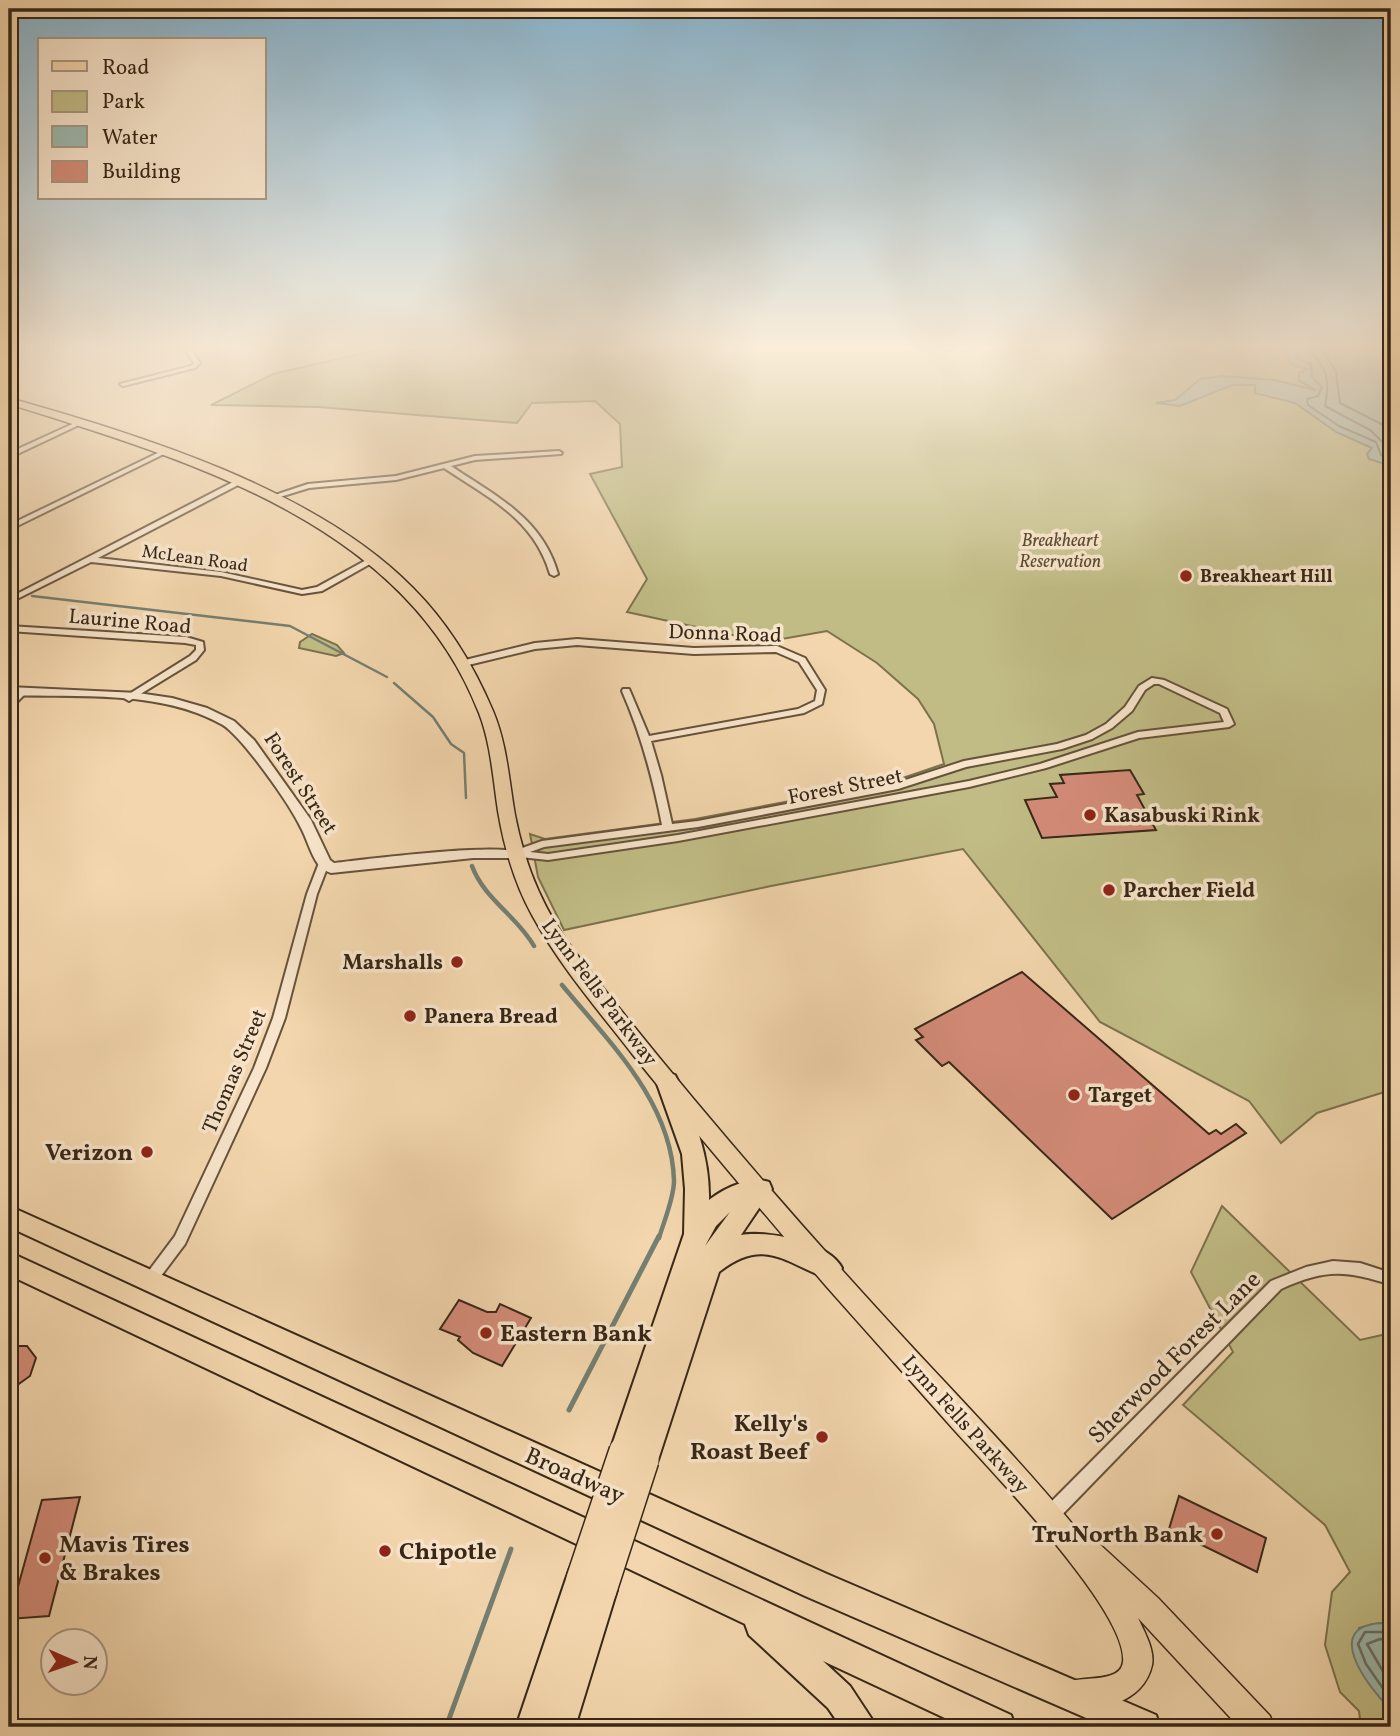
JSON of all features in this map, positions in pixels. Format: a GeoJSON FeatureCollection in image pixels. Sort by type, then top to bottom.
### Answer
{"type":"FeatureCollection","features":[{"type":"Feature","properties":{"kind":"highway"},"geometry":{"type":"LineString","coordinates":[[532,1727],[592,1585],[634,1456],[695,1237],[699,1195],[696,1157],[667,1081]]}},
{"type":"Feature","properties":{"kind":"highway"},"geometry":{"type":"LineString","coordinates":[[695,1237],[705,1217],[718,1205],[736,1195],[760,1189]]}},
{"type":"Feature","properties":{"kind":"highway"},"geometry":{"type":"LineString","coordinates":[[634,1456],[719,1242],[760,1189]]}},
{"type":"Feature","properties":{"kind":"highway","name":"Broadway"},"geometry":{"type":"LineString","coordinates":[[9,1216],[816,1585],[1144,1727]]}},
{"type":"Feature","properties":{"kind":"highway"},"geometry":{"type":"LineString","coordinates":[[706,1270],[726,1251],[761,1242],[796,1250],[829,1268]]}},
{"type":"Feature","properties":{"kind":"highway"},"geometry":{"type":"LineString","coordinates":[[9,1263],[999,1727]]}},
{"type":"Feature","properties":{"kind":"highway"},"geometry":{"type":"LineString","coordinates":[[559,1727],[592,1585]]}},
{"type":"Feature","properties":{"kind":"highway"},"geometry":{"type":"LineString","coordinates":[[747,1611],[839,1697],[861,1727]]}},
{"type":"Feature","properties":{"kind":"main road","name":"Lynn Fells Parkway"},"geometry":{"type":"LineString","coordinates":[[88,426],[164,452],[270,498],[327,529],[373,560],[422,604],[464,663],[481,697],[493,733],[515,853],[533,900],[557,941],[667,1081],[1049,1516],[1126,1617],[1139,1654],[1136,1674],[1122,1686],[1108,1690],[1064,1693]]}},
{"type":"Feature","properties":{"kind":"main road","name":"Lynn Fells Parkway"},"geometry":{"type":"LineString","coordinates":[[1049,1516],[1148,1608],[1259,1727]]}},
{"type":"Feature","properties":{"kind":"street"},"geometry":{"type":"LineString","coordinates":[[9,456],[73,426]]}},
{"type":"Feature","properties":{"kind":"street"},"geometry":{"type":"LineString","coordinates":[[9,528],[164,452]]}},
{"type":"Feature","properties":{"kind":"street"},"geometry":{"type":"LineString","coordinates":[[270,498],[319,484],[396,478],[483,456],[559,453]]}},
{"type":"Feature","properties":{"kind":"street"},"geometry":{"type":"LineString","coordinates":[[446,466],[535,532],[548,551],[554,574]]}},
{"type":"Feature","properties":{"kind":"street","name":"Laurine Road"},"geometry":{"type":"LineString","coordinates":[[9,601],[237,482]]}},
{"type":"Feature","properties":{"kind":"street","name":"McLean Road"},"geometry":{"type":"LineString","coordinates":[[89,559],[221,574],[302,592],[319,589],[373,560]]}},
{"type":"Feature","properties":{"kind":"street","name":"Laurine Road"},"geometry":{"type":"LineString","coordinates":[[9,628],[186,640],[200,644],[200,650],[193,658],[129,698]]}},
{"type":"Feature","properties":{"kind":"street","name":"Donna Road"},"geometry":{"type":"LineString","coordinates":[[464,663],[535,646],[577,642],[694,651],[777,649],[802,660],[821,690],[819,702],[801,711],[646,739]]}},
{"type":"Feature","properties":{"kind":"street","name":"Forest Street"},"geometry":{"type":"LineString","coordinates":[[15,692],[129,698],[186,704],[208,712],[239,731],[306,823],[324,863],[336,869],[473,854],[515,853],[548,857],[670,839],[970,784],[1138,735],[1230,724],[1224,711],[1154,681],[1146,684],[1129,709],[1099,732],[1059,747],[964,764],[898,786],[668,828],[542,844],[515,853]]}},
{"type":"Feature","properties":{"kind":"street"},"geometry":{"type":"LineString","coordinates":[[626,691],[658,776],[668,828]]}},
{"type":"Feature","properties":{"kind":"street"},"geometry":{"type":"LineString","coordinates":[[9,705],[15,692]]}},
{"type":"Feature","properties":{"kind":"street"},"geometry":{"type":"LineString","coordinates":[[1099,732],[1113,742]]}},
{"type":"Feature","properties":{"kind":"street"},"geometry":{"type":"LineString","coordinates":[[1004,758],[1016,772]]}},
{"type":"Feature","properties":{"kind":"street","name":"Thomas Street"},"geometry":{"type":"LineString","coordinates":[[150,1280],[180,1240],[260,1068],[279,1018],[324,863]]}},
{"type":"Feature","properties":{"kind":"street","name":"Sherwood Forest Lane"},"geometry":{"type":"LineString","coordinates":[[1049,1516],[1276,1285],[1306,1271],[1338,1266],[1367,1270],[1391,1279]]}},
{"type":"Feature","properties":{"kind":"green space","name":"Breakheart Reservation"},"geometry":{"type":"Polygon","coordinates":[[[620,426],[1391,426],[1391,1090],[1317,1113],[1281,1143],[1249,1101],[1100,1022],[963,849],[564,930],[538,877],[530,834],[545,839],[695,819],[891,782],[944,764],[934,724],[918,699],[877,663],[827,631],[765,642],[627,612],[647,579],[590,474],[622,467],[620,426]]]}},
{"type":"Feature","properties":{"kind":"green space"},"geometry":{"type":"Polygon","coordinates":[[[312,634],[337,645],[344,653],[336,656],[299,648],[300,642],[312,634]]]}},
{"type":"Feature","properties":{"kind":"green space"},"geometry":{"type":"Polygon","coordinates":[[[1222,1206],[1360,1340],[1391,1333],[1391,1626],[1379,1623],[1359,1628],[1367,1677],[1391,1710],[1391,1727],[1361,1727],[1359,1711],[1340,1692],[1325,1645],[1332,1592],[1350,1572],[1325,1525],[1183,1405],[1233,1352],[1191,1272],[1222,1206]]]}},
{"type":"Feature","properties":{"kind":"water"},"geometry":{"type":"Polygon","coordinates":[[[1328,426],[1391,426],[1391,466],[1369,459],[1367,454],[1372,448],[1328,426]]]}},
{"type":"Feature","properties":{"kind":"water"},"geometry":{"type":"Polygon","coordinates":[[[1386,1623],[1391,1626],[1391,1710],[1361,1672],[1354,1658],[1352,1644],[1355,1633],[1366,1626],[1386,1623]]]}},
{"type":"Feature","properties":{"kind":"building","name":"Kasabuski Rink"},"geometry":{"type":"Polygon","coordinates":[[[1130,770],[1144,794],[1137,795],[1156,830],[1042,838],[1025,800],[1057,797],[1050,784],[1064,783],[1060,775],[1130,770]]]}},
{"type":"Feature","properties":{"kind":"building","name":"Target"},"geometry":{"type":"Polygon","coordinates":[[[1022,972],[1209,1134],[1216,1130],[1221,1134],[1236,1124],[1246,1133],[1112,1219],[949,1062],[942,1066],[916,1040],[923,1037],[915,1029],[1022,972]]]}},
{"type":"Feature","properties":{"kind":"building","name":"Eastern Bank"},"geometry":{"type":"Polygon","coordinates":[[[459,1300],[487,1312],[496,1312],[500,1304],[531,1318],[502,1366],[473,1353],[458,1340],[460,1337],[440,1329],[459,1300]]]}},
{"type":"Feature","properties":{"kind":"building"},"geometry":{"type":"Polygon","coordinates":[[[9,1346],[27,1346],[36,1358],[30,1376],[9,1391],[9,1346]]]}},
{"type":"Feature","properties":{"kind":"building","name":"TruNorth Bank"},"geometry":{"type":"Polygon","coordinates":[[[1179,1496],[1266,1538],[1257,1572],[1169,1529],[1179,1496]]]}},
{"type":"Feature","properties":{"kind":"building","name":"Mavis Tires & Brakes"},"geometry":{"type":"Polygon","coordinates":[[[80,1497],[49,1616],[9,1619],[42,1500],[80,1497]]]}},
{"type":"Feature","properties":{"kind":"waterway"},"geometry":{"type":"LineString","coordinates":[[9,591],[13,592]]}},
{"type":"Feature","properties":{"kind":"waterway"},"geometry":{"type":"LineString","coordinates":[[32,596],[290,626],[387,677]]}},
{"type":"Feature","properties":{"kind":"waterway"},"geometry":{"type":"LineString","coordinates":[[394,683],[433,717],[451,744],[464,753],[466,798]]}},
{"type":"Feature","properties":{"kind":"waterway"},"geometry":{"type":"LineString","coordinates":[[472,866],[484,888],[519,925],[534,946]]}},
{"type":"Feature","properties":{"kind":"waterway"},"geometry":{"type":"LineString","coordinates":[[562,985],[618,1051],[650,1099],[662,1125],[671,1152],[674,1188],[659,1238]]}},
{"type":"Feature","properties":{"kind":"waterway"},"geometry":{"type":"LineString","coordinates":[[569,1410],[659,1236]]}},
{"type":"Feature","properties":{"kind":"waterway"},"geometry":{"type":"LineString","coordinates":[[446,1727],[511,1549]]}},
{"type":"Feature","properties":{"kind":"place","name":"Breakheart Hill"},"geometry":{"type":"Point","coordinates":[1186,576]}},
{"type":"Feature","properties":{"kind":"place","name":"Kasabuski Rink"},"geometry":{"type":"Point","coordinates":[1090,815]}},
{"type":"Feature","properties":{"kind":"place","name":"Parcher Field"},"geometry":{"type":"Point","coordinates":[1109,890]}},
{"type":"Feature","properties":{"kind":"place","name":"Marshalls"},"geometry":{"type":"Point","coordinates":[457,962]}},
{"type":"Feature","properties":{"kind":"place","name":"Panera Bread"},"geometry":{"type":"Point","coordinates":[410,1016]}},
{"type":"Feature","properties":{"kind":"place","name":"Target"},"geometry":{"type":"Point","coordinates":[1074,1095]}},
{"type":"Feature","properties":{"kind":"place","name":"Verizon"},"geometry":{"type":"Point","coordinates":[147,1152]}},
{"type":"Feature","properties":{"kind":"place","name":"Eastern Bank"},"geometry":{"type":"Point","coordinates":[486,1333]}},
{"type":"Feature","properties":{"kind":"place","name":"Kelly's Roast Beef"},"geometry":{"type":"Point","coordinates":[822,1437]}},
{"type":"Feature","properties":{"kind":"place","name":"TruNorth Bank"},"geometry":{"type":"Point","coordinates":[1217,1534]}},
{"type":"Feature","properties":{"kind":"place","name":"Chipotle"},"geometry":{"type":"Point","coordinates":[385,1551]}},
{"type":"Feature","properties":{"kind":"place","name":"Mavis Tires & Brakes"},"geometry":{"type":"Point","coordinates":[45,1558]}}]}
